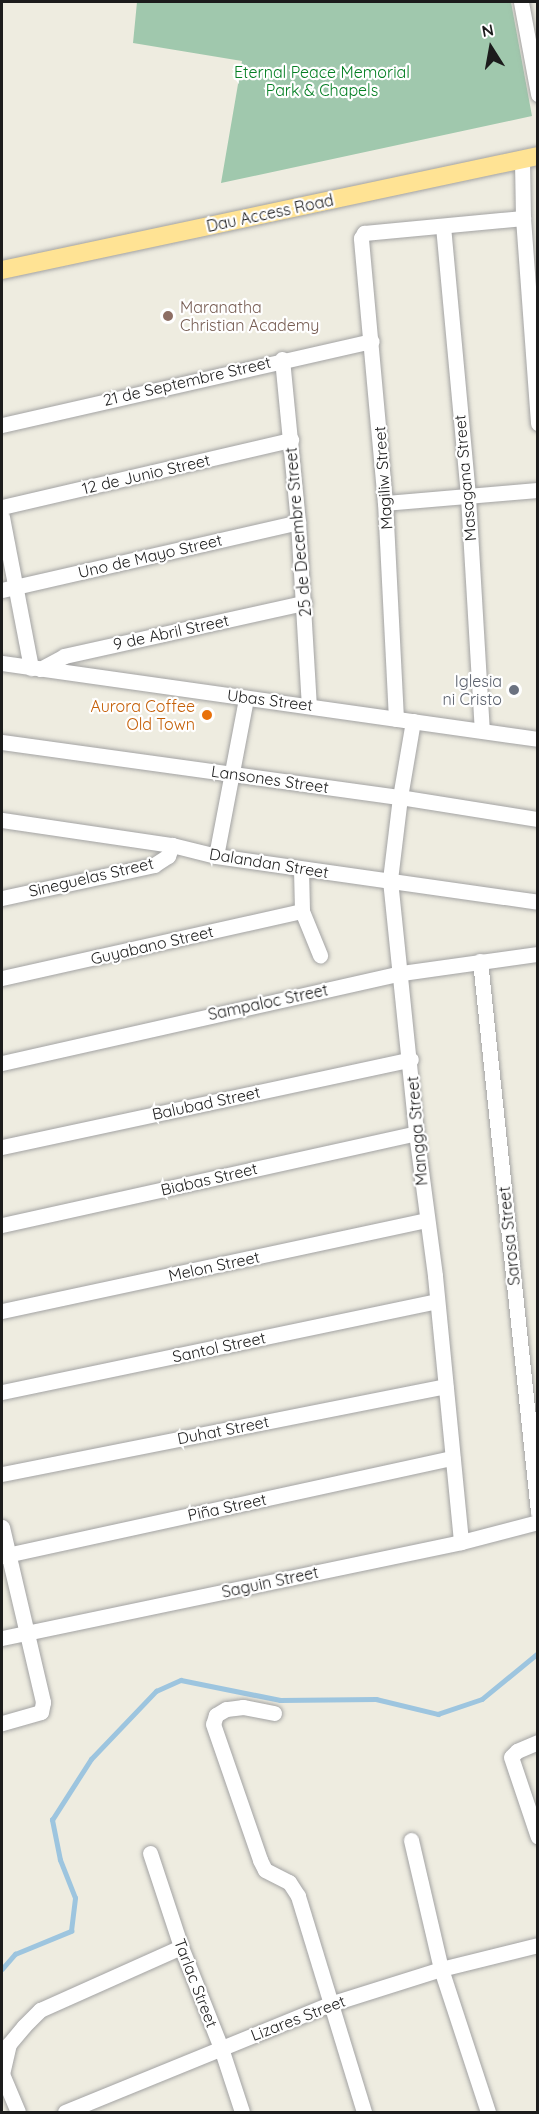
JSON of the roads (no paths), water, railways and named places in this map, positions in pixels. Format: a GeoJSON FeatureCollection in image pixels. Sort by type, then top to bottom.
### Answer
{"type":"FeatureCollection","features":[{"type":"Feature","properties":{"kind":"main road","name":"Dau Access Road"},"geometry":{"type":"LineString","coordinates":[[2,270],[530,158]]}},
{"type":"Feature","properties":{"kind":"street"},"geometry":{"type":"LineString","coordinates":[[520,2],[537,94]]}},
{"type":"Feature","properties":{"kind":"street"},"geometry":{"type":"LineString","coordinates":[[530,158],[523,218],[537,423]]}},
{"type":"Feature","properties":{"kind":"street"},"geometry":{"type":"LineString","coordinates":[[443,226],[523,218]]}},
{"type":"Feature","properties":{"kind":"street","name":"Magiliw Street"},"geometry":{"type":"LineString","coordinates":[[396,719],[385,503],[361,238],[364,232],[443,226]]}},
{"type":"Feature","properties":{"kind":"street","name":"Masagana Street"},"geometry":{"type":"LineString","coordinates":[[443,226],[468,497],[482,730]]}},
{"type":"Feature","properties":{"kind":"street","name":"21 de Septembre Street"},"geometry":{"type":"LineString","coordinates":[[2,425],[282,359],[372,341]]}},
{"type":"Feature","properties":{"kind":"street","name":"25 de Decembre Street"},"geometry":{"type":"LineString","coordinates":[[282,359],[298,522],[309,705]]}},
{"type":"Feature","properties":{"kind":"street","name":"12 de Junio Street"},"geometry":{"type":"LineString","coordinates":[[2,507],[291,440]]}},
{"type":"Feature","properties":{"kind":"street"},"geometry":{"type":"LineString","coordinates":[[385,503],[537,490]]}},
{"type":"Feature","properties":{"kind":"street"},"geometry":{"type":"LineString","coordinates":[[2,517],[8,589],[35,668]]}},
{"type":"Feature","properties":{"kind":"street","name":"Uno de Mayo Street"},"geometry":{"type":"LineString","coordinates":[[8,589],[298,522]]}},
{"type":"Feature","properties":{"kind":"street","name":"9 de Abril Street"},"geometry":{"type":"LineString","coordinates":[[35,668],[64,656],[304,603]]}},
{"type":"Feature","properties":{"kind":"street","name":"Ubas Street"},"geometry":{"type":"LineString","coordinates":[[2,663],[537,739]]}},
{"type":"Feature","properties":{"kind":"street"},"geometry":{"type":"LineString","coordinates":[[216,856],[246,698]]}},
{"type":"Feature","properties":{"kind":"street","name":"Mangga Street"},"geometry":{"type":"LineString","coordinates":[[413,722],[400,797],[390,880],[402,973],[416,1133],[437,1301],[461,1542]]}},
{"type":"Feature","properties":{"kind":"street","name":"Lansones Street"},"geometry":{"type":"LineString","coordinates":[[2,742],[400,797],[537,819]]}},
{"type":"Feature","properties":{"kind":"street","name":"Dalandan Street"},"geometry":{"type":"LineString","coordinates":[[2,820],[172,845],[216,856],[537,902]]}},
{"type":"Feature","properties":{"kind":"street","name":"Sineguelas Street"},"geometry":{"type":"LineString","coordinates":[[2,898],[154,865],[168,856],[172,845]]}},
{"type":"Feature","properties":{"kind":"street"},"geometry":{"type":"LineString","coordinates":[[301,869],[302,911],[320,956]]}},
{"type":"Feature","properties":{"kind":"street","name":"Guyabano Street"},"geometry":{"type":"LineString","coordinates":[[2,978],[302,911]]}},
{"type":"Feature","properties":{"kind":"street","name":"Sampaloc Street"},"geometry":{"type":"LineString","coordinates":[[2,1063],[402,973],[537,954]]}},
{"type":"Feature","properties":{"kind":"street","name":"Sarosa Street"},"geometry":{"type":"LineString","coordinates":[[480,961],[537,1512]]}},
{"type":"Feature","properties":{"kind":"street","name":"Balubad Street"},"geometry":{"type":"LineString","coordinates":[[2,1147],[411,1059]]}},
{"type":"Feature","properties":{"kind":"street","name":"Biabas Street"},"geometry":{"type":"LineString","coordinates":[[2,1225],[416,1133]]}},
{"type":"Feature","properties":{"kind":"street","name":"Melon Street"},"geometry":{"type":"LineString","coordinates":[[2,1311],[426,1220]]}},
{"type":"Feature","properties":{"kind":"street","name":"Santol Street"},"geometry":{"type":"LineString","coordinates":[[2,1392],[437,1301]]}},
{"type":"Feature","properties":{"kind":"street","name":"Duhat Street"},"geometry":{"type":"LineString","coordinates":[[2,1474],[445,1386]]}},
{"type":"Feature","properties":{"kind":"street","name":"Piña Street"},"geometry":{"type":"LineString","coordinates":[[4,1555],[452,1458]]}},
{"type":"Feature","properties":{"kind":"street","name":"Saguin Street"},"geometry":{"type":"LineString","coordinates":[[2,1638],[461,1542],[537,1522]]}},
{"type":"Feature","properties":{"kind":"street"},"geometry":{"type":"LineString","coordinates":[[2,1527],[4,1555],[43,1702],[41,1712],[2,1723]]}},
{"type":"Feature","properties":{"kind":"street"},"geometry":{"type":"LineString","coordinates":[[274,1713],[243,1707],[226,1709],[216,1715],[213,1724],[260,1860],[265,1870],[289,1882],[298,1896],[364,2112]]}},
{"type":"Feature","properties":{"kind":"street"},"geometry":{"type":"LineString","coordinates":[[537,1742],[517,1751],[511,1757],[534,1808],[537,1837]]}},
{"type":"Feature","properties":{"kind":"street"},"geometry":{"type":"LineString","coordinates":[[411,1840],[441,1969],[488,2112]]}},
{"type":"Feature","properties":{"kind":"street","name":"Tarlac Street"},"geometry":{"type":"LineString","coordinates":[[150,1853],[181,1947],[221,2048],[242,2112]]}},
{"type":"Feature","properties":{"kind":"street","name":"Lizares Street"},"geometry":{"type":"LineString","coordinates":[[76,2110],[330,2004],[441,1969],[537,1945]]}},
{"type":"Feature","properties":{"kind":"street"},"geometry":{"type":"LineString","coordinates":[[18,2112],[2,2074],[9,2044],[24,2026],[40,2010],[181,1947]]}},
{"type":"Feature","properties":{"kind":"waterway"},"geometry":{"type":"LineString","coordinates":[[2,1969],[15,1954],[71,1931],[75,1898],[60,1860],[52,1820],[91,1759],[156,1691],[181,1680],[280,1700],[376,1699],[438,1714],[482,1699],[538,1653]]}},
{"type":"Feature","properties":{"kind":"place","name":"Maranatha Christian Academy"},"geometry":{"type":"Point","coordinates":[168,316]}},
{"type":"Feature","properties":{"kind":"place","name":"Iglesia ni Cristo"},"geometry":{"type":"Point","coordinates":[514,690]}},
{"type":"Feature","properties":{"kind":"place","name":"Aurora Coffee Old Town"},"geometry":{"type":"Point","coordinates":[207,715]}},
{"type":"Feature","properties":{"kind":"park label","name":"Eternal Peace Memorial Park & Chapels"},"geometry":{"type":"Point","coordinates":[322,81]}}]}
